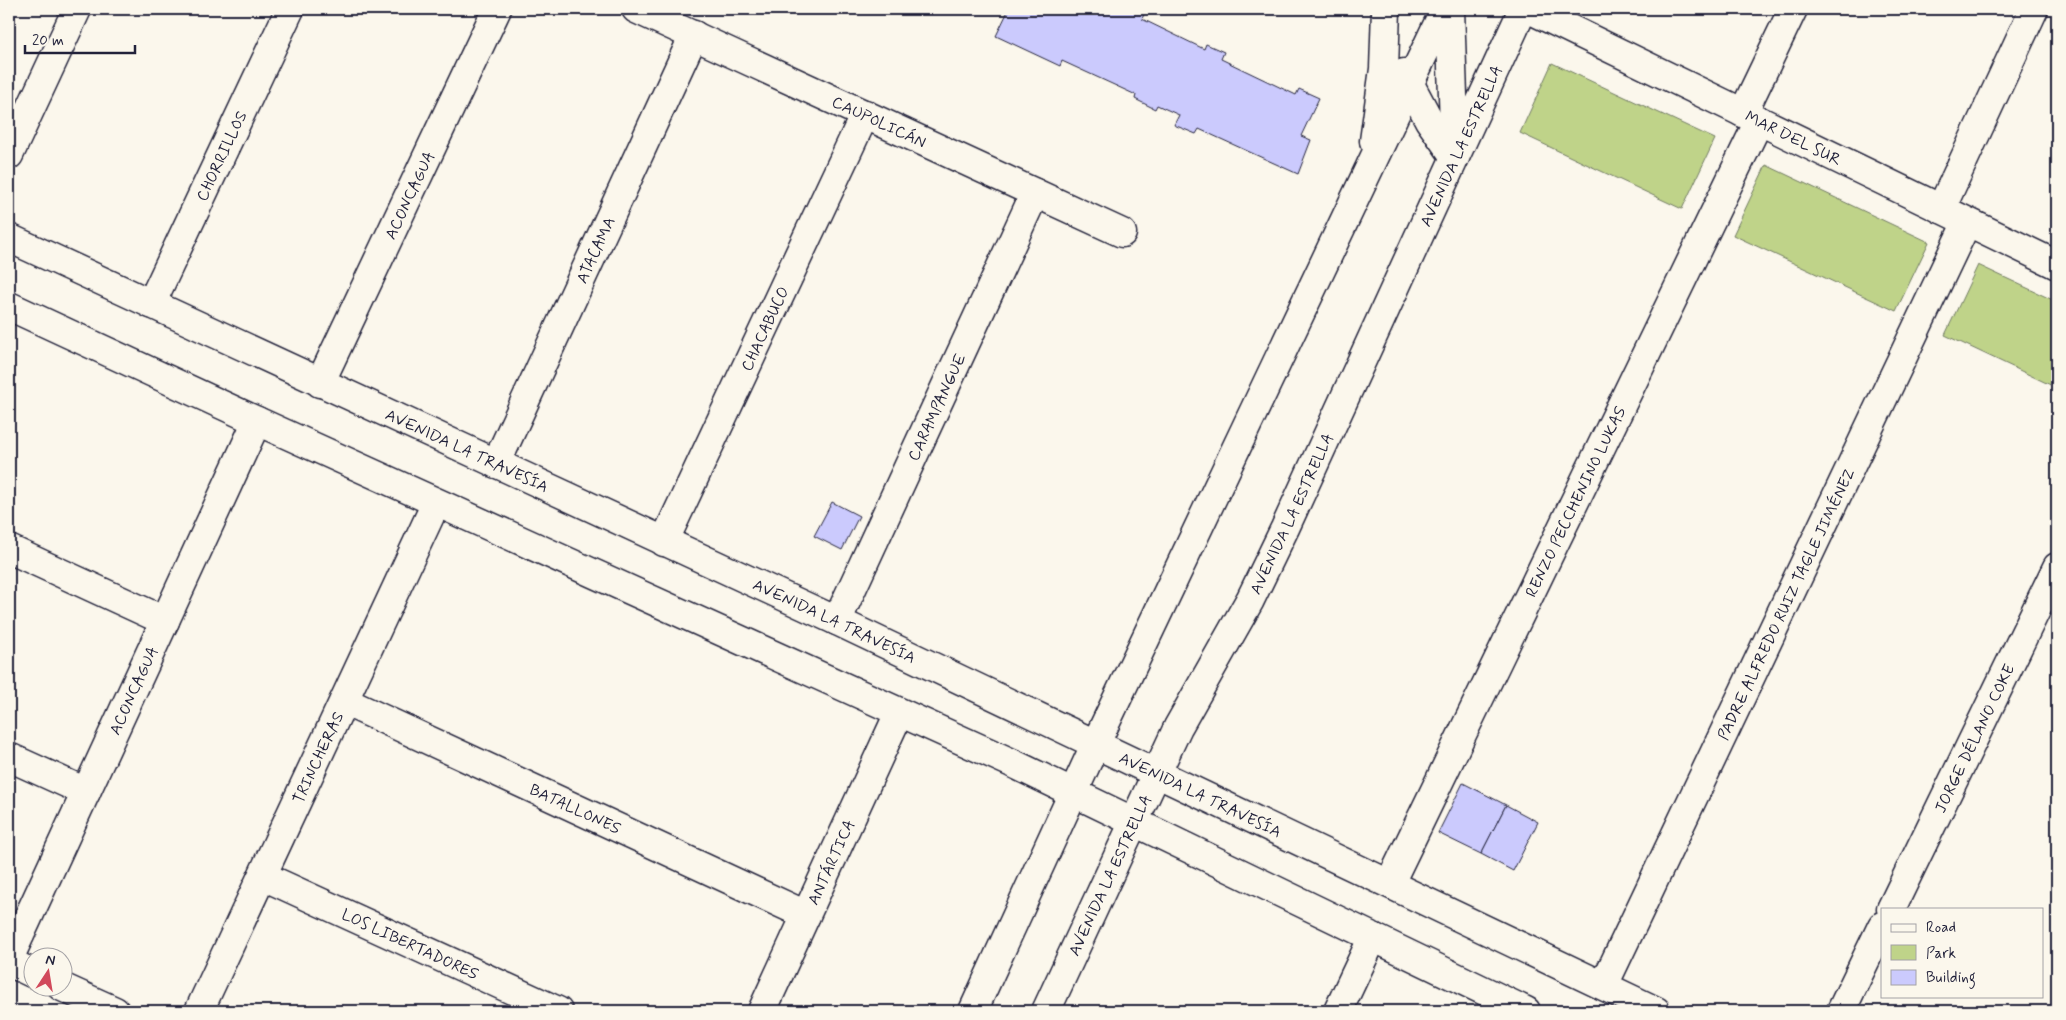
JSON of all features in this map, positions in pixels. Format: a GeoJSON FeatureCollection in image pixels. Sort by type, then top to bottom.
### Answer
{"type":"FeatureCollection","features":[{"type":"Feature","properties":{"kind":"street"},"geometry":{"type":"LineString","coordinates":[[9,155],[77,9]]}},
{"type":"Feature","properties":{"kind":"street","name":"CHORRILLOS"},"geometry":{"type":"LineString","coordinates":[[151,304],[290,9]]}},
{"type":"Feature","properties":{"kind":"street","name":"ACONCAGUA"},"geometry":{"type":"LineString","coordinates":[[320,382],[497,9]]}},
{"type":"Feature","properties":{"kind":"street","name":"CAUPOLICÁN"},"geometry":{"type":"LineString","coordinates":[[636,9],[1122,233]]}},
{"type":"Feature","properties":{"kind":"street"},"geometry":{"type":"LineString","coordinates":[[973,1011],[1096,743],[1366,179],[1445,9]]}},
{"type":"Feature","properties":{"kind":"street"},"geometry":{"type":"LineString","coordinates":[[1450,9],[1455,157]]}},
{"type":"Feature","properties":{"kind":"street","name":"AVENIDA LA ESTRELLA"},"geometry":{"type":"LineString","coordinates":[[1046,1011],[1178,727],[1250,600],[1285,528],[1523,9]]}},
{"type":"Feature","properties":{"kind":"street","name":"MAR DEL SUR"},"geometry":{"type":"LineString","coordinates":[[1529,9],[2057,265]]}},
{"type":"Feature","properties":{"kind":"street","name":"RENZO PECCHENINO LUKAS"},"geometry":{"type":"LineString","coordinates":[[1390,883],[1751,117],[1793,9]]}},
{"type":"Feature","properties":{"kind":"street"},"geometry":{"type":"LineString","coordinates":[[1941,209],[2034,9]]}},
{"type":"Feature","properties":{"kind":"street"},"geometry":{"type":"LineString","coordinates":[[1386,14],[1396,53],[1409,86],[1455,157]]}},
{"type":"Feature","properties":{"kind":"street"},"geometry":{"type":"LineString","coordinates":[[1366,179],[1377,124],[1386,14]]}},
{"type":"Feature","properties":{"kind":"street","name":"ATACAMA"},"geometry":{"type":"LineString","coordinates":[[496,464],[694,35]]}},
{"type":"Feature","properties":{"kind":"street","name":"CHACABUCO"},"geometry":{"type":"LineString","coordinates":[[664,542],[865,114]]}},
{"type":"Feature","properties":{"kind":"street","name":"CARAMPANGUE"},"geometry":{"type":"LineString","coordinates":[[837,622],[1035,192]]}},
{"type":"Feature","properties":{"kind":"street","name":"PADRE ALFREDO RUIZ TAGLE JIMÉNEZ"},"geometry":{"type":"LineString","coordinates":[[1604,985],[1967,222]]}},
{"type":"Feature","properties":{"kind":"street","name":"AVENIDA LA TRAVESÍA"},"geometry":{"type":"LineString","coordinates":[[9,238],[1096,743],[1656,1011]]}},
{"type":"Feature","properties":{"kind":"street"},"geometry":{"type":"LineString","coordinates":[[9,306],[257,422],[1134,821],[1526,1011]]}},
{"type":"Feature","properties":{"kind":"street","name":"ACONCAGUA"},"geometry":{"type":"LineString","coordinates":[[9,960],[257,422]]}},
{"type":"Feature","properties":{"kind":"street","name":"TRINCHERAS"},"geometry":{"type":"LineString","coordinates":[[199,1011],[436,503]]}},
{"type":"Feature","properties":{"kind":"street"},"geometry":{"type":"LineString","coordinates":[[9,549],[165,622]]}},
{"type":"Feature","properties":{"kind":"street","name":"JORGE DÉLANO COKE"},"geometry":{"type":"LineString","coordinates":[[1891,908],[2057,567]]}},
{"type":"Feature","properties":{"kind":"street","name":"BATALLONES"},"geometry":{"type":"LineString","coordinates":[[344,701],[806,915]]}},
{"type":"Feature","properties":{"kind":"street","name":"ANTÁRTICA"},"geometry":{"type":"LineString","coordinates":[[762,1011],[898,712]]}},
{"type":"Feature","properties":{"kind":"street"},"geometry":{"type":"LineString","coordinates":[[9,757],[86,792]]}},
{"type":"Feature","properties":{"kind":"street","name":"LOS LIBERTADORES"},"geometry":{"type":"LineString","coordinates":[[262,876],[558,1011]]}},
{"type":"Feature","properties":{"kind":"street"},"geometry":{"type":"LineString","coordinates":[[1841,1011],[1881,928]]}},
{"type":"Feature","properties":{"kind":"street"},"geometry":{"type":"LineString","coordinates":[[1338,1011],[1373,937]]}},
{"type":"Feature","properties":{"kind":"street"},"geometry":{"type":"LineString","coordinates":[[9,960],[22,967]]}},
{"type":"Feature","properties":{"kind":"street"},"geometry":{"type":"LineString","coordinates":[[72,992],[115,1011]]}},
{"type":"Feature","properties":{"kind":"green space"},"geometry":{"type":"Polygon","coordinates":[[[1552,63],[1715,139],[1682,209],[1520,133],[1552,63]]]}},
{"type":"Feature","properties":{"kind":"green space"},"geometry":{"type":"Polygon","coordinates":[[[1766,165],[1929,242],[1896,311],[1733,235],[1766,165]]]}},
{"type":"Feature","properties":{"kind":"green space"},"geometry":{"type":"Polygon","coordinates":[[[1978,265],[2057,302],[2057,388],[1945,335],[1978,265]]]}},
{"type":"Feature","properties":{"kind":"building"},"geometry":{"type":"Polygon","coordinates":[[[1009,9],[1133,9],[1144,14],[1142,19],[1204,49],[1206,44],[1224,52],[1221,59],[1296,95],[1299,89],[1319,98],[1301,136],[1311,140],[1298,174],[1199,129],[1196,134],[1174,125],[1179,115],[1157,105],[1155,109],[1135,99],[1136,95],[1062,61],[1060,66],[996,36],[1009,9]]]}},
{"type":"Feature","properties":{"kind":"building"},"geometry":{"type":"Polygon","coordinates":[[[832,502],[859,516],[842,550],[814,536],[832,502]]]}},
{"type":"Feature","properties":{"kind":"building"},"geometry":{"type":"Polygon","coordinates":[[[1463,783],[1506,805],[1481,854],[1438,833],[1463,783]]]}},
{"type":"Feature","properties":{"kind":"building"},"geometry":{"type":"Polygon","coordinates":[[[1506,805],[1538,822],[1513,871],[1481,854],[1506,805]]]}}]}
